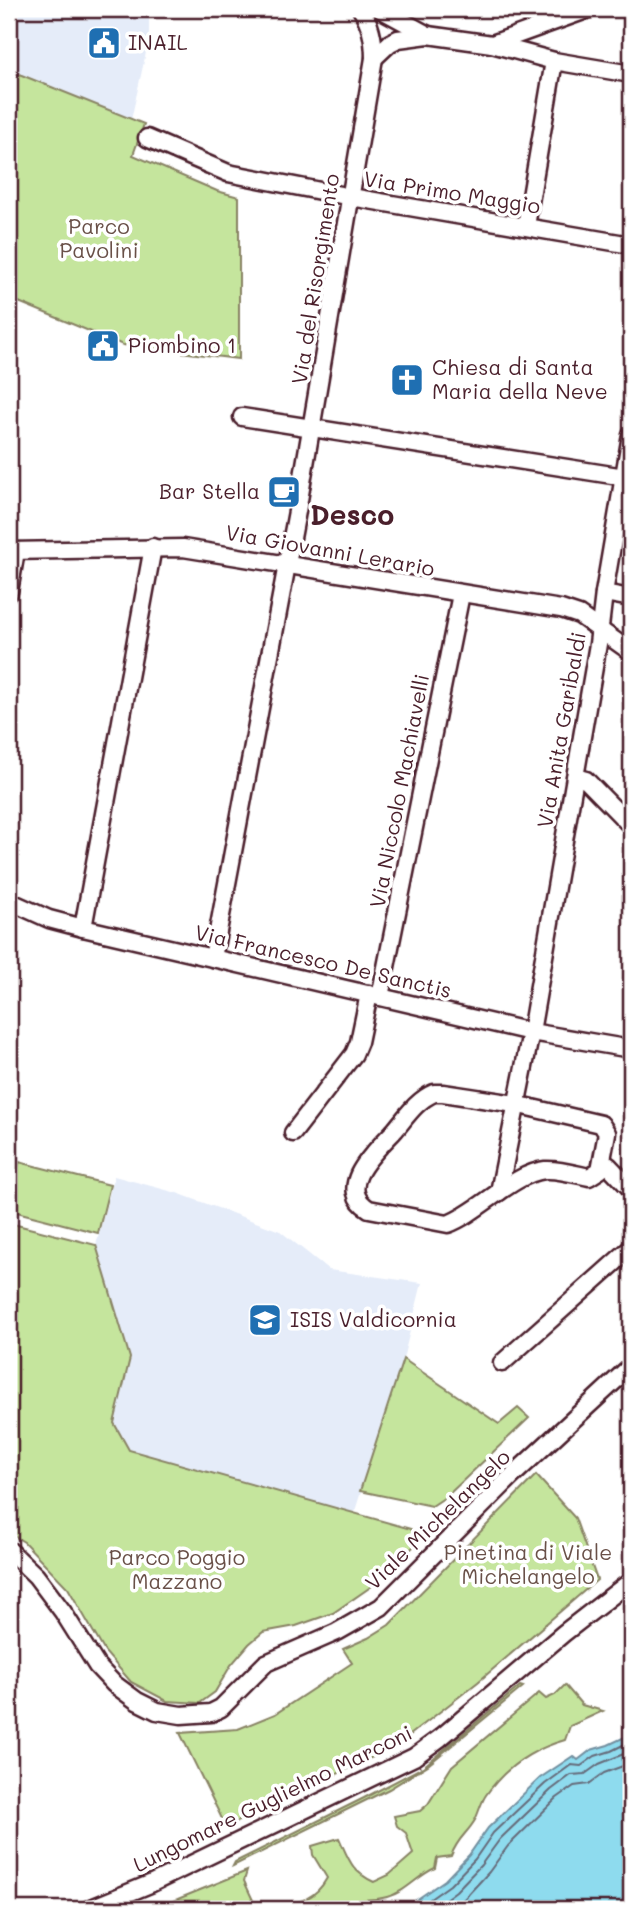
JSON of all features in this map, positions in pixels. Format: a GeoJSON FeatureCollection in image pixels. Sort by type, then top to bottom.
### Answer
{"type":"FeatureCollection","features":[{"type":"Feature","properties":{"kind":"street","name":"Via del Risorgimento"},"geometry":{"type":"LineString","coordinates":[[213,958],[288,566],[374,58],[370,27],[360,9]]}},
{"type":"Feature","properties":{"kind":"street"},"geometry":{"type":"LineString","coordinates":[[380,9],[428,35]]}},
{"type":"Feature","properties":{"kind":"street"},"geometry":{"type":"LineString","coordinates":[[492,44],[589,9]]}},
{"type":"Feature","properties":{"kind":"street"},"geometry":{"type":"LineString","coordinates":[[374,58],[398,39],[428,35],[492,44],[554,61],[631,74]]}},
{"type":"Feature","properties":{"kind":"street"},"geometry":{"type":"LineString","coordinates":[[526,226],[554,61]]}},
{"type":"Feature","properties":{"kind":"street","name":"Via Primo Maggio"},"geometry":{"type":"LineString","coordinates":[[147,138],[228,173],[631,245]]}},
{"type":"Feature","properties":{"kind":"street"},"geometry":{"type":"LineString","coordinates":[[242,417],[628,478]]}},
{"type":"Feature","properties":{"kind":"street","name":"Via Anita Garibaldi"},"geometry":{"type":"LineString","coordinates":[[499,1192],[531,1032],[601,630],[604,593],[628,478],[631,435]]}},
{"type":"Feature","properties":{"kind":"street"},"geometry":{"type":"LineString","coordinates":[[83,928],[153,547]]}},
{"type":"Feature","properties":{"kind":"street","name":"Via Giovanni Lerario"},"geometry":{"type":"LineString","coordinates":[[12,551],[153,547],[203,551],[561,609],[579,615],[631,652]]}},
{"type":"Feature","properties":{"kind":"street"},"geometry":{"type":"LineString","coordinates":[[9,592],[12,551]]}},
{"type":"Feature","properties":{"kind":"street"},"geometry":{"type":"LineString","coordinates":[[604,593],[631,598]]}},
{"type":"Feature","properties":{"kind":"street","name":"Via Niccolo Machiavelli"},"geometry":{"type":"LineString","coordinates":[[293,1133],[354,1054],[375,996],[461,594]]}},
{"type":"Feature","properties":{"kind":"street"},"geometry":{"type":"LineString","coordinates":[[575,777],[586,780],[631,826]]}},
{"type":"Feature","properties":{"kind":"street","name":"Via Francesco De Sanctis"},"geometry":{"type":"LineString","coordinates":[[9,901],[49,919],[83,928],[531,1032],[631,1049]]}},
{"type":"Feature","properties":{"kind":"street"},"geometry":{"type":"LineString","coordinates":[[443,1093],[515,1104],[601,1124],[607,1133],[602,1161],[600,1170],[589,1177],[543,1170],[499,1192],[459,1220],[448,1224],[369,1209],[358,1200],[356,1187],[362,1167],[426,1097],[443,1093]]}},
{"type":"Feature","properties":{"kind":"street"},"geometry":{"type":"LineString","coordinates":[[602,1161],[631,1189]]}},
{"type":"Feature","properties":{"kind":"street"},"geometry":{"type":"LineString","coordinates":[[502,1363],[631,1248]]}},
{"type":"Feature","properties":{"kind":"street","name":"Viale Michelangelo"},"geometry":{"type":"LineString","coordinates":[[9,1550],[36,1576],[63,1612],[97,1667],[114,1684],[137,1701],[157,1711],[181,1715],[212,1713],[221,1708],[266,1663],[337,1632],[381,1607],[511,1477],[631,1366]]}},
{"type":"Feature","properties":{"kind":"street","name":"Lungomare Guglielmo Marconi"},"geometry":{"type":"LineString","coordinates":[[89,1909],[150,1884],[414,1757],[631,1581]]}},
{"type":"Feature","properties":{"kind":"shaded area"},"geometry":{"type":"Polygon","coordinates":[[[14,9],[149,9],[149,39],[131,120],[9,70],[9,23],[14,9]]]}},
{"type":"Feature","properties":{"kind":"shaded area","name":"ISIS Valdicornia"},"geometry":{"type":"Polygon","coordinates":[[[114,1176],[177,1193],[280,1231],[329,1270],[422,1283],[403,1359],[354,1514],[129,1450],[114,1423],[130,1358],[96,1245],[114,1176]]]}},
{"type":"Feature","properties":{"kind":"green space","name":"Parco Pavolini"},"geometry":{"type":"Polygon","coordinates":[[[9,70],[144,124],[133,155],[217,191],[239,197],[239,359],[123,345],[9,298],[9,70]]]}},
{"type":"Feature","properties":{"kind":"green space"},"geometry":{"type":"Polygon","coordinates":[[[19,1162],[110,1185],[98,1233],[9,1210],[19,1162]]]}},
{"type":"Feature","properties":{"kind":"green space","name":"Parco Poggio Mazzano"},"geometry":{"type":"Polygon","coordinates":[[[9,1223],[96,1245],[130,1358],[114,1423],[129,1450],[411,1529],[415,1536],[413,1547],[372,1586],[333,1613],[296,1626],[263,1632],[231,1665],[215,1692],[200,1703],[167,1701],[131,1682],[105,1652],[68,1588],[24,1542],[9,1533],[9,1223]]]}},
{"type":"Feature","properties":{"kind":"green space"},"geometry":{"type":"Polygon","coordinates":[[[403,1359],[499,1424],[518,1408],[529,1418],[447,1496],[432,1506],[360,1491],[403,1359]]]}},
{"type":"Feature","properties":{"kind":"green space","name":"Pinetina di Viale Michelangelo"},"geometry":{"type":"Polygon","coordinates":[[[536,1475],[575,1518],[597,1580],[478,1682],[396,1746],[226,1827],[180,1733],[238,1729],[275,1714],[352,1663],[343,1649],[389,1625],[536,1475]]]}},
{"type":"Feature","properties":{"kind":"green space"},"geometry":{"type":"Polygon","coordinates":[[[565,1685],[582,1705],[603,1711],[570,1726],[565,1740],[531,1754],[511,1768],[486,1795],[475,1820],[451,1856],[437,1858],[435,1868],[394,1895],[339,1902],[326,1909],[257,1909],[296,1902],[313,1895],[327,1878],[313,1855],[312,1846],[339,1838],[345,1853],[360,1874],[374,1882],[389,1875],[413,1854],[406,1833],[397,1826],[394,1816],[420,1811],[428,1804],[452,1766],[539,1693],[546,1699],[555,1695],[565,1685]]]}},
{"type":"Feature","properties":{"kind":"green space"},"geometry":{"type":"Polygon","coordinates":[[[520,1686],[523,1687],[428,1765],[389,1789],[233,1866],[235,1862],[423,1767],[520,1686]]]}},
{"type":"Feature","properties":{"kind":"green space"},"geometry":{"type":"Polygon","coordinates":[[[247,1871],[244,1881],[257,1909],[153,1909],[247,1871]]]}},
{"type":"Feature","properties":{"kind":"water"},"geometry":{"type":"Polygon","coordinates":[[[631,1734],[631,1909],[403,1909],[445,1880],[469,1855],[488,1828],[540,1778],[573,1756],[578,1760],[591,1750],[631,1734]]]}},
{"type":"Feature","properties":{"kind":"place","name":"INAIL"},"geometry":{"type":"Point","coordinates":[104,43]}},
{"type":"Feature","properties":{"kind":"place","name":"Piombino 1"},"geometry":{"type":"Point","coordinates":[103,346]}},
{"type":"Feature","properties":{"kind":"place","name":"Chiesa di Santa Maria della Neve"},"geometry":{"type":"Point","coordinates":[407,380]}},
{"type":"Feature","properties":{"kind":"place","name":"Bar Stella"},"geometry":{"type":"Point","coordinates":[284,492]}},
{"type":"Feature","properties":{"kind":"place","name":"ISIS Valdicornia"},"geometry":{"type":"Point","coordinates":[265,1320]}},
{"type":"Feature","properties":{"kind":"district","name":"Desco"},"geometry":{"type":"Point","coordinates":[352,515]}}]}
